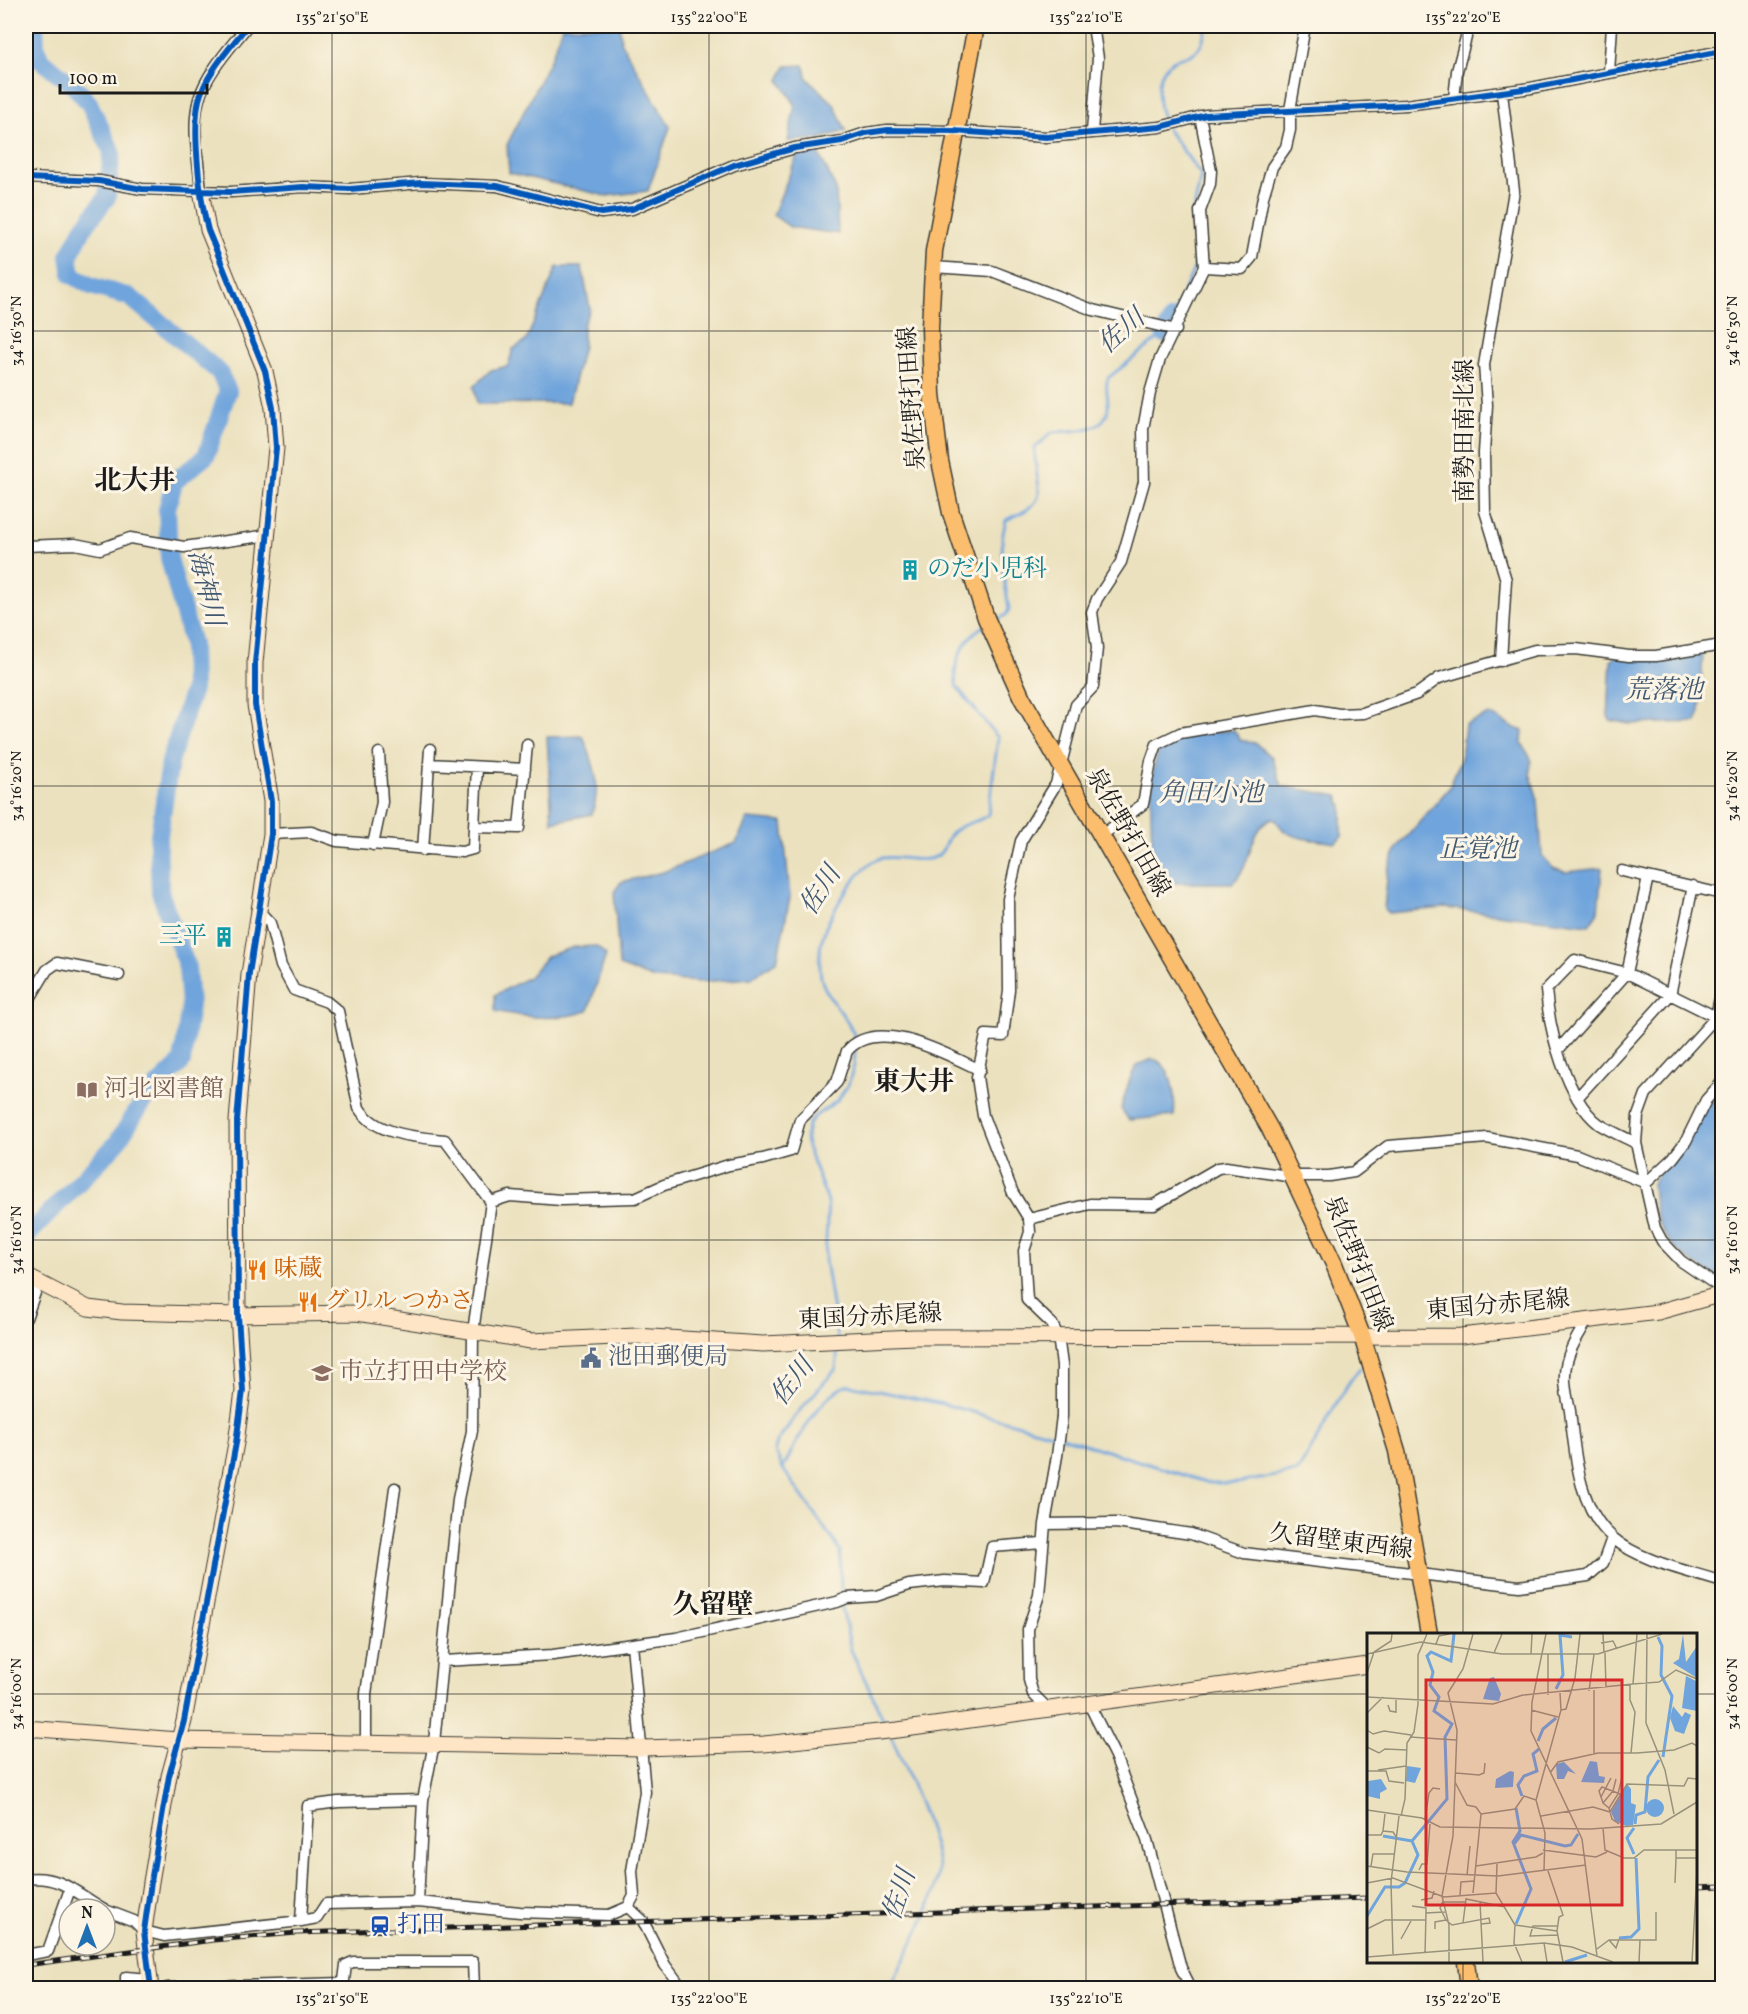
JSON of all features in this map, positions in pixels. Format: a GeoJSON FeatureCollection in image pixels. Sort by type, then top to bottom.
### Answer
{"type":"FeatureCollection","features":[{"type":"Feature","properties":{"kind":"main road","name":"泉佐野打田線"},"geometry":{"type":"LineString","coordinates":[[976,26],[942,196],[933,267],[930,327],[932,383],[940,461],[951,513],[989,625],[1023,698],[1270,1129],[1295,1176],[1334,1264],[1362,1336],[1397,1451],[1429,1633]]}},
{"type":"Feature","properties":{"kind":"main road"},"geometry":{"type":"LineString","coordinates":[[1466,1963],[1469,1989]]}},
{"type":"Feature","properties":{"kind":"street"},"geometry":{"type":"LineString","coordinates":[[126,1989],[126,1977],[150,1984],[144,1930],[169,1776],[186,1709],[239,1425],[243,1391],[238,1315],[237,1120],[257,909],[271,834],[271,801],[255,705],[255,663],[276,448],[273,408],[265,371],[208,230],[201,191],[198,146],[199,99],[215,68],[247,26]]}},
{"type":"Feature","properties":{"kind":"street"},"geometry":{"type":"LineString","coordinates":[[1092,131],[1098,58],[1093,26]]}},
{"type":"Feature","properties":{"kind":"street"},"geometry":{"type":"LineString","coordinates":[[1204,267],[1242,269],[1252,257],[1266,187],[1272,167],[1286,147],[1290,130],[1290,110],[1305,26]]}},
{"type":"Feature","properties":{"kind":"street"},"geometry":{"type":"LineString","coordinates":[[1454,98],[1457,71],[1469,26]]}},
{"type":"Feature","properties":{"kind":"street"},"geometry":{"type":"LineString","coordinates":[[1609,72],[1612,26]]}},
{"type":"Feature","properties":{"kind":"street"},"geometry":{"type":"LineString","coordinates":[[26,178],[99,181],[124,186],[231,192],[303,187],[350,189],[422,183],[497,186],[600,213],[632,209],[734,165],[795,148],[888,130],[1046,137],[1165,126],[1200,116],[1406,105],[1502,93],[1722,51]]}},
{"type":"Feature","properties":{"kind":"street","name":"南勢田南北線"},"geometry":{"type":"LineString","coordinates":[[1502,93],[1514,191],[1484,365],[1487,405],[1484,453],[1485,510],[1506,580],[1502,661]]}},
{"type":"Feature","properties":{"kind":"street"},"geometry":{"type":"LineString","coordinates":[[1049,1710],[1034,1694],[1029,1680],[1028,1629],[1039,1595],[1042,1543],[1062,1416],[1058,1336],[1052,1324],[1027,1300],[1024,1251],[1030,1232],[1029,1220],[1013,1193],[983,1116],[977,1077],[986,1035],[1004,1036],[1009,990],[1008,899],[1021,841],[1056,784],[1076,705],[1093,687],[1097,648],[1092,612],[1097,599],[1122,562],[1144,482],[1143,429],[1150,393],[1170,328],[1204,267],[1200,211],[1210,184],[1211,171],[1209,149],[1200,116]]}},
{"type":"Feature","properties":{"kind":"street"},"geometry":{"type":"LineString","coordinates":[[933,267],[992,271],[1093,310],[1170,328]]}},
{"type":"Feature","properties":{"kind":"street"},"geometry":{"type":"LineString","coordinates":[[26,546],[75,544],[100,549],[130,538],[178,547],[269,535]]}},
{"type":"Feature","properties":{"kind":"street"},"geometry":{"type":"LineString","coordinates":[[1101,836],[1143,804],[1151,761],[1157,744],[1180,734],[1315,710],[1339,714],[1363,713],[1417,694],[1439,678],[1535,650],[1576,649],[1629,656],[1656,656],[1722,645]]}},
{"type":"Feature","properties":{"kind":"street"},"geometry":{"type":"LineString","coordinates":[[474,827],[519,828],[528,745]]}},
{"type":"Feature","properties":{"kind":"street"},"geometry":{"type":"LineString","coordinates":[[423,850],[430,749]]}},
{"type":"Feature","properties":{"kind":"street"},"geometry":{"type":"LineString","coordinates":[[373,845],[382,802],[379,753]]}},
{"type":"Feature","properties":{"kind":"street"},"geometry":{"type":"LineString","coordinates":[[429,764],[525,769]]}},
{"type":"Feature","properties":{"kind":"street"},"geometry":{"type":"LineString","coordinates":[[271,834],[311,832],[337,841],[373,845],[462,852],[473,849],[477,767]]}},
{"type":"Feature","properties":{"kind":"street"},"geometry":{"type":"LineString","coordinates":[[1622,871],[1722,894]]}},
{"type":"Feature","properties":{"kind":"street"},"geometry":{"type":"LineString","coordinates":[[1558,1050],[1627,973],[1648,877]]}},
{"type":"Feature","properties":{"kind":"street"},"geometry":{"type":"LineString","coordinates":[[1577,1098],[1670,995],[1694,886]]}},
{"type":"Feature","properties":{"kind":"street"},"geometry":{"type":"LineString","coordinates":[[257,909],[270,923],[281,966],[294,990],[327,1002],[338,1011],[359,1108],[368,1122],[399,1133],[445,1140],[490,1202],[473,1332],[472,1431],[458,1499],[434,1743],[423,1800],[418,1902]]}},
{"type":"Feature","properties":{"kind":"street"},"geometry":{"type":"LineString","coordinates":[[1636,1143],[1599,1124],[1577,1098],[1558,1050],[1546,990],[1575,960],[1627,973],[1719,1019]]}},
{"type":"Feature","properties":{"kind":"street"},"geometry":{"type":"LineString","coordinates":[[26,1005],[47,970],[57,963],[120,975]]}},
{"type":"Feature","properties":{"kind":"street"},"geometry":{"type":"LineString","coordinates":[[1722,988],[1719,1019],[1646,1094],[1638,1116],[1636,1143],[1655,1228],[1662,1241],[1681,1261],[1722,1288]]}},
{"type":"Feature","properties":{"kind":"street"},"geometry":{"type":"LineString","coordinates":[[490,1202],[510,1196],[561,1200],[635,1198],[664,1185],[729,1165],[763,1160],[791,1151],[800,1120],[837,1082],[855,1045],[872,1038],[916,1040],[980,1070]]}},
{"type":"Feature","properties":{"kind":"street"},"geometry":{"type":"LineString","coordinates":[[1646,1184],[1679,1149],[1706,1100],[1722,1082]]}},
{"type":"Feature","properties":{"kind":"street"},"geometry":{"type":"LineString","coordinates":[[1029,1220],[1090,1204],[1154,1205],[1218,1168],[1226,1167],[1295,1176],[1329,1176],[1354,1172],[1388,1146],[1487,1138],[1577,1155],[1646,1184]]}},
{"type":"Feature","properties":{"kind":"street"},"geometry":{"type":"LineString","coordinates":[[26,1318],[32,1280]]}},
{"type":"Feature","properties":{"kind":"street","name":"東国分赤尾線"},"geometry":{"type":"LineString","coordinates":[[32,1280],[88,1308],[122,1312],[238,1315],[357,1313],[531,1341],[636,1336],[763,1344],[914,1337],[1461,1336],[1658,1312],[1722,1294]]}},
{"type":"Feature","properties":{"kind":"street"},"geometry":{"type":"LineString","coordinates":[[1587,1321],[1574,1343],[1565,1374],[1576,1455],[1584,1494],[1599,1523],[1612,1538],[1633,1552],[1722,1582]]}},
{"type":"Feature","properties":{"kind":"street"},"geometry":{"type":"LineString","coordinates":[[366,1742],[366,1694],[395,1488]]}},
{"type":"Feature","properties":{"kind":"street","name":"久留壁東西線"},"geometry":{"type":"LineString","coordinates":[[1045,1524],[1116,1522],[1191,1534],[1244,1553],[1519,1586],[1588,1576],[1597,1571],[1603,1563],[1612,1538]]}},
{"type":"Feature","properties":{"kind":"street"},"geometry":{"type":"LineString","coordinates":[[443,1661],[553,1655],[676,1638],[842,1600],[876,1596],[909,1585],[945,1581],[984,1583],[992,1547],[1042,1543]]}},
{"type":"Feature","properties":{"kind":"street"},"geometry":{"type":"LineString","coordinates":[[117,1914],[134,1921],[144,1930],[164,1936],[317,1918],[326,1904],[418,1902],[520,1912],[609,1915],[628,1906],[634,1896],[632,1871],[645,1792],[644,1748],[639,1733],[632,1644]]}},
{"type":"Feature","properties":{"kind":"street"},"geometry":{"type":"LineString","coordinates":[[26,1728],[178,1740],[644,1748],[764,1744],[898,1730],[1367,1665]]}},
{"type":"Feature","properties":{"kind":"street"},"geometry":{"type":"LineString","coordinates":[[1089,1704],[1115,1756],[1147,1840],[1181,1968],[1191,1989]]}},
{"type":"Feature","properties":{"kind":"street"},"geometry":{"type":"LineString","coordinates":[[301,1921],[308,1806],[348,1802],[423,1800]]}},
{"type":"Feature","properties":{"kind":"street"},"geometry":{"type":"LineString","coordinates":[[26,1879],[43,1876],[57,1880],[84,1897]]}},
{"type":"Feature","properties":{"kind":"street"},"geometry":{"type":"LineString","coordinates":[[26,1955],[48,1951],[70,1889]]}},
{"type":"Feature","properties":{"kind":"street"},"geometry":{"type":"LineString","coordinates":[[628,1906],[643,1921],[665,1965],[682,1989]]}},
{"type":"Feature","properties":{"kind":"street"},"geometry":{"type":"LineString","coordinates":[[167,1989],[343,1986],[346,1965],[353,1962],[473,1962],[474,1989]]}},
{"type":"Feature","properties":{"kind":"water"},"geometry":{"type":"Polygon","coordinates":[[[563,26],[620,26],[621,42],[670,127],[648,191],[606,196],[509,173],[507,145],[551,58],[563,26]]]}},
{"type":"Feature","properties":{"kind":"water"},"geometry":{"type":"Polygon","coordinates":[[[804,65],[807,78],[834,104],[846,131],[818,139],[788,141],[795,104],[779,80],[786,66],[804,65]]]}},
{"type":"Feature","properties":{"kind":"water"},"geometry":{"type":"Polygon","coordinates":[[[817,149],[836,189],[838,234],[790,227],[773,215],[799,151],[817,149]]]}},
{"type":"Feature","properties":{"kind":"water"},"geometry":{"type":"Polygon","coordinates":[[[557,267],[582,267],[590,309],[583,325],[583,346],[569,403],[477,404],[474,386],[491,370],[508,366],[513,349],[526,341],[557,267]]]}},
{"type":"Feature","properties":{"kind":"water","name":"荒落池"},"geometry":{"type":"Polygon","coordinates":[[[1703,652],[1700,712],[1696,722],[1629,724],[1610,720],[1608,716],[1611,660],[1615,657],[1703,652]]]}},
{"type":"Feature","properties":{"kind":"water","name":"正覚池"},"geometry":{"type":"Polygon","coordinates":[[[1487,715],[1523,730],[1522,743],[1531,759],[1530,773],[1538,800],[1542,855],[1553,868],[1565,872],[1602,868],[1598,912],[1589,925],[1445,908],[1388,913],[1384,909],[1388,869],[1397,848],[1449,788],[1461,758],[1465,725],[1487,715]]]}},
{"type":"Feature","properties":{"kind":"water","name":"角田小池"},"geometry":{"type":"Polygon","coordinates":[[[1234,730],[1240,740],[1255,743],[1272,757],[1282,786],[1338,796],[1342,806],[1342,837],[1335,843],[1297,837],[1284,830],[1272,818],[1258,831],[1244,868],[1232,883],[1168,883],[1156,875],[1152,847],[1152,788],[1157,756],[1163,747],[1178,738],[1234,730]]]}},
{"type":"Feature","properties":{"kind":"water"},"geometry":{"type":"Polygon","coordinates":[[[583,736],[595,774],[596,793],[592,814],[552,822],[547,737],[583,736]]]}},
{"type":"Feature","properties":{"kind":"water"},"geometry":{"type":"Polygon","coordinates":[[[747,819],[783,822],[790,898],[777,961],[751,978],[702,982],[654,979],[619,966],[614,892],[621,882],[663,872],[736,843],[747,819]]]}},
{"type":"Feature","properties":{"kind":"water"},"geometry":{"type":"Polygon","coordinates":[[[596,946],[606,955],[588,1011],[565,1016],[542,1017],[495,1011],[495,995],[529,977],[547,956],[574,947],[596,946]]]}},
{"type":"Feature","properties":{"kind":"water"},"geometry":{"type":"Polygon","coordinates":[[[1153,1059],[1165,1068],[1172,1083],[1174,1116],[1129,1120],[1121,1109],[1131,1078],[1139,1064],[1153,1059]]]}},
{"type":"Feature","properties":{"kind":"water"},"geometry":{"type":"Polygon","coordinates":[[[1722,1086],[1722,1279],[1692,1262],[1670,1243],[1657,1218],[1652,1183],[1708,1101],[1722,1086]]]}},
{"type":"Feature","properties":{"kind":"waterway","name":"海神川"},"geometry":{"type":"LineString","coordinates":[[26,1237],[116,1144],[146,1097],[182,1062],[190,1005],[187,967],[160,892],[158,842],[170,762],[193,689],[192,644],[169,558],[167,509],[174,482],[206,456],[228,391],[219,372],[130,297],[91,286],[72,275],[69,256],[83,229],[107,197],[112,152],[89,103],[73,85],[41,60],[36,48],[35,26]]}},
{"type":"Feature","properties":{"kind":"waterway","name":"佐川"},"geometry":{"type":"LineString","coordinates":[[1164,122],[1158,98],[1162,73],[1173,61],[1190,55],[1200,47],[1206,26]]}},
{"type":"Feature","properties":{"kind":"waterway","name":"佐川"},"geometry":{"type":"LineString","coordinates":[[1167,129],[1201,175],[1192,218],[1195,266],[1172,319]]}},
{"type":"Feature","properties":{"kind":"waterway","name":"佐川"},"geometry":{"type":"LineString","coordinates":[[1164,334],[1172,319]]}},
{"type":"Feature","properties":{"kind":"waterway","name":"佐川"},"geometry":{"type":"LineString","coordinates":[[992,622],[1006,615],[1009,609],[1003,571],[1002,538],[1006,520],[1031,506],[1037,500],[1039,493],[1035,448],[1052,432],[1077,431],[1101,422],[1108,407],[1106,385],[1108,378],[1164,334]]}},
{"type":"Feature","properties":{"kind":"waterway","name":"佐川"},"geometry":{"type":"LineString","coordinates":[[856,1040],[848,1022],[823,985],[820,962],[823,936],[831,916],[846,891],[874,861],[888,857],[921,860],[933,858],[940,854],[955,830],[988,815],[998,738],[957,687],[955,679],[960,653],[970,637],[984,626]]}},
{"type":"Feature","properties":{"kind":"waterway","name":"佐川"},"geometry":{"type":"LineString","coordinates":[[837,1337],[825,1260],[828,1202],[807,1147],[806,1135],[808,1125],[814,1117],[838,1100],[848,1085],[854,1066],[855,1050]]}},
{"type":"Feature","properties":{"kind":"waterway","name":"佐川"},"geometry":{"type":"LineString","coordinates":[[838,1347],[836,1369],[800,1410],[777,1442],[775,1451],[783,1469],[840,1550],[841,1596]]}},
{"type":"Feature","properties":{"kind":"waterway"},"geometry":{"type":"LineString","coordinates":[[1062,1437],[1209,1483],[1238,1483],[1297,1472],[1343,1392],[1360,1368]]}},
{"type":"Feature","properties":{"kind":"waterway"},"geometry":{"type":"LineString","coordinates":[[783,1469],[802,1433],[819,1408],[839,1389],[849,1385],[943,1404],[1056,1435]]}},
{"type":"Feature","properties":{"kind":"waterway","name":"佐川"},"geometry":{"type":"LineString","coordinates":[[841,1603],[851,1650],[886,1725]]}},
{"type":"Feature","properties":{"kind":"waterway","name":"佐川"},"geometry":{"type":"LineString","coordinates":[[890,1988],[925,1916],[936,1886],[938,1873],[937,1860],[927,1825],[891,1737]]}},
{"type":"Feature","properties":{"kind":"railway"},"geometry":{"type":"LineString","coordinates":[[1697,1887],[1722,1886]]}},
{"type":"Feature","properties":{"kind":"railway"},"geometry":{"type":"LineString","coordinates":[[26,1965],[213,1940],[297,1933],[1367,1898]]}},
{"type":"Feature","properties":{"kind":"cycle path"},"geometry":{"type":"LineString","coordinates":[[151,1988],[144,1931],[151,1882],[169,1776],[184,1721],[236,1443],[243,1391],[238,1315],[237,1121],[249,974],[271,834],[271,801],[255,705],[255,663],[276,448],[273,408],[265,371],[208,230],[200,184],[196,128],[202,90],[220,61],[247,26]]}},
{"type":"Feature","properties":{"kind":"cycle path"},"geometry":{"type":"LineString","coordinates":[[26,178],[99,181],[142,189],[231,192],[303,187],[350,189],[421,183],[497,186],[601,213],[632,209],[734,165],[795,148],[842,141],[866,133],[888,130],[953,131],[1046,137],[1160,127],[1206,115],[1406,105],[1531,88],[1722,51]]}},
{"type":"Feature","properties":{"kind":"place","name":"のだ小児科"},"geometry":{"type":"Point","coordinates":[910,570]}},
{"type":"Feature","properties":{"kind":"place","name":"三平"},"geometry":{"type":"Point","coordinates":[224,937]}},
{"type":"Feature","properties":{"kind":"place","name":"河北図書館"},"geometry":{"type":"Point","coordinates":[87,1090]}},
{"type":"Feature","properties":{"kind":"place","name":"味蔵"},"geometry":{"type":"Point","coordinates":[257,1270]}},
{"type":"Feature","properties":{"kind":"place","name":"グリル つかさ"},"geometry":{"type":"Point","coordinates":[308,1302]}},
{"type":"Feature","properties":{"kind":"place","name":"池田郵便局"},"geometry":{"type":"Point","coordinates":[591,1358]}},
{"type":"Feature","properties":{"kind":"place","name":"市立打田中学校"},"geometry":{"type":"Point","coordinates":[322,1373]}},
{"type":"Feature","properties":{"kind":"place","name":"打田"},"geometry":{"type":"Point","coordinates":[380,1926]}},
{"type":"Feature","properties":{"kind":"district","name":"北大井"},"geometry":{"type":"Point","coordinates":[135,482]}},
{"type":"Feature","properties":{"kind":"district","name":"東大井"},"geometry":{"type":"Point","coordinates":[914,1083]}},
{"type":"Feature","properties":{"kind":"district","name":"久留壁"},"geometry":{"type":"Point","coordinates":[713,1606]}}]}
